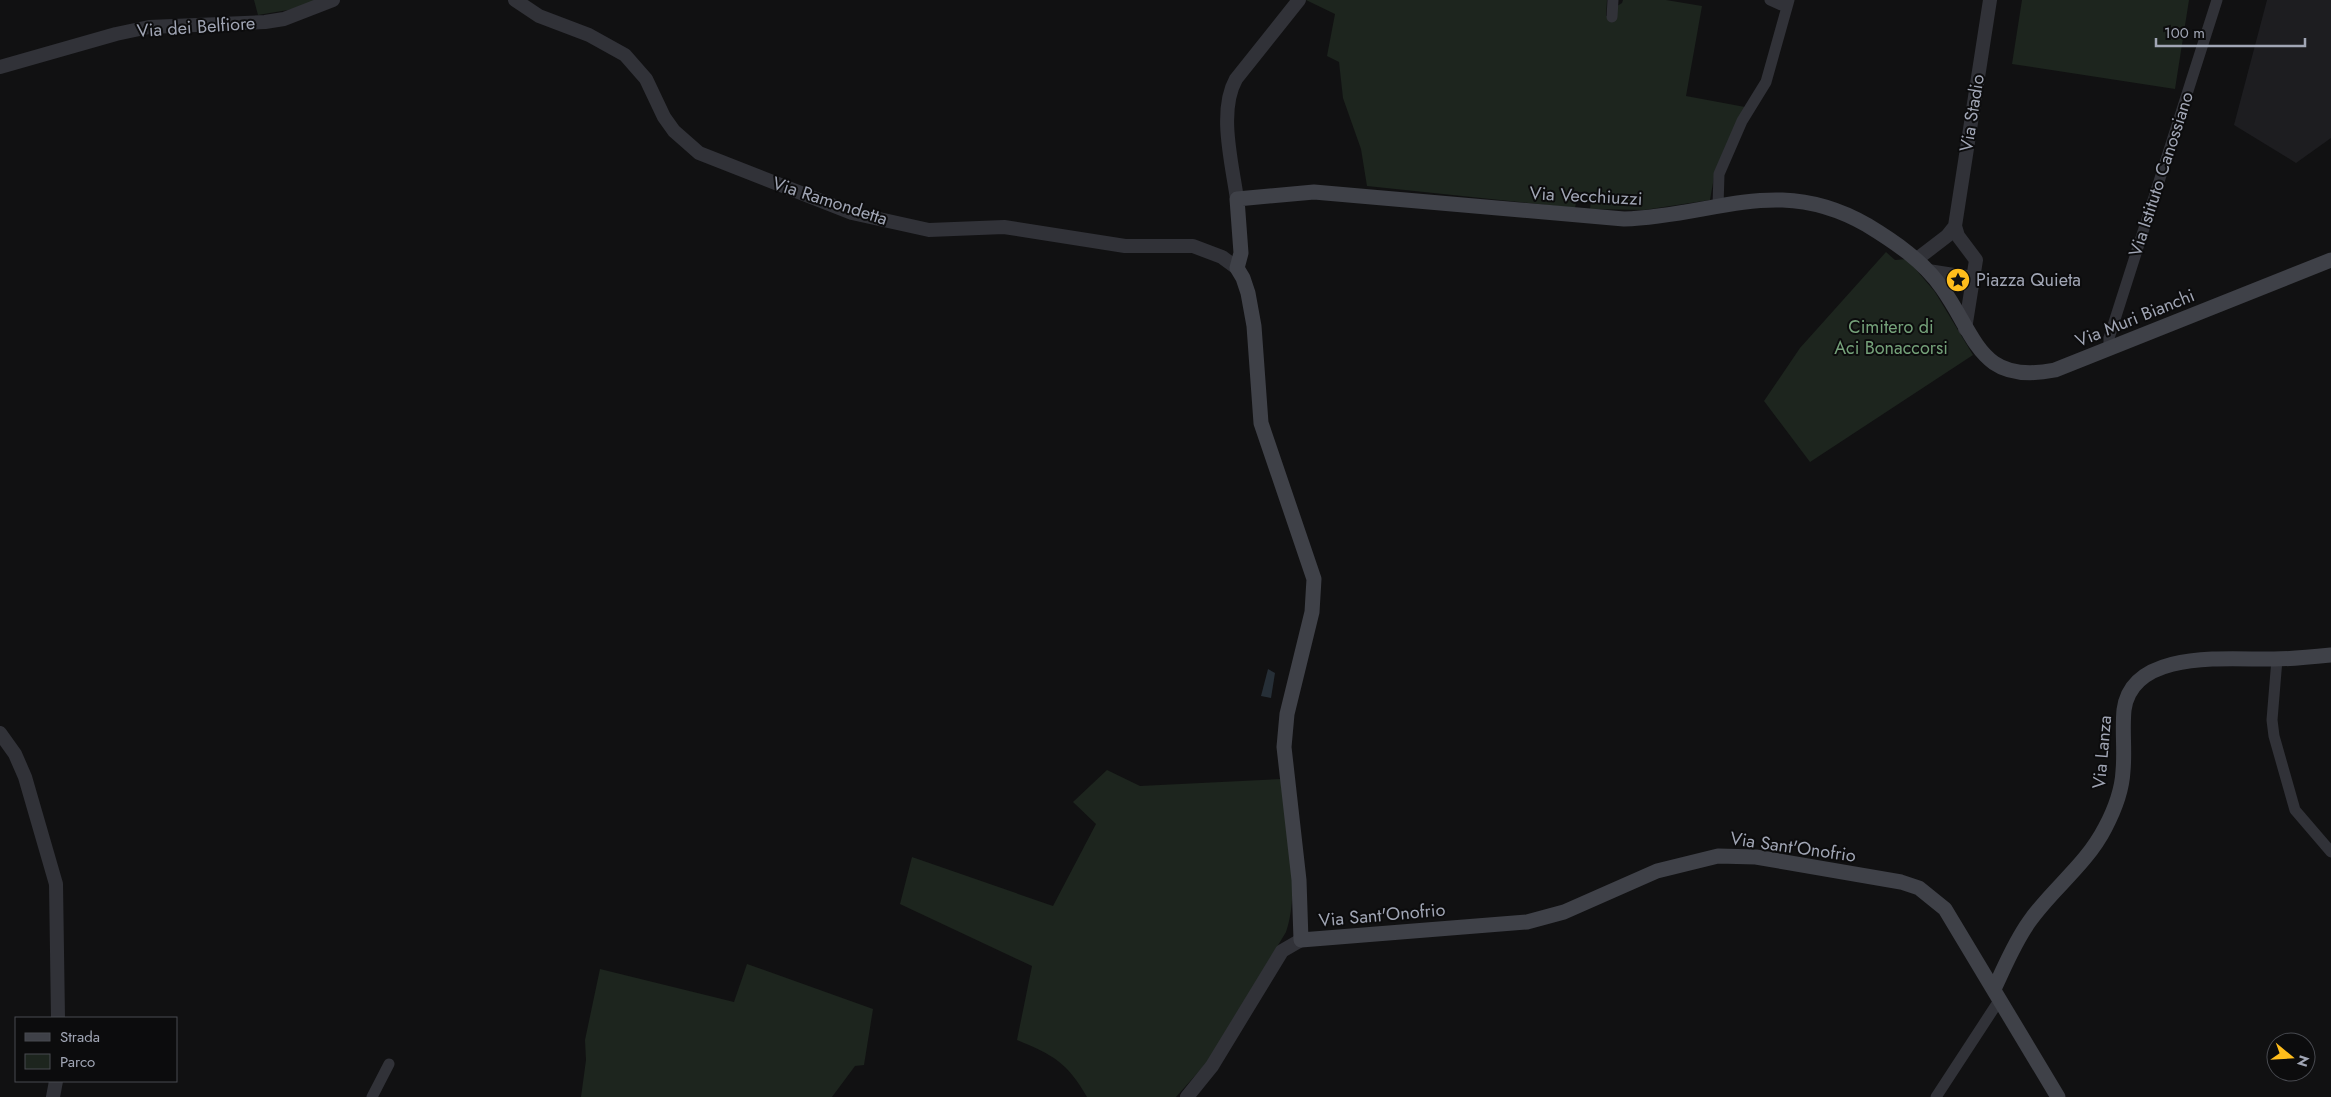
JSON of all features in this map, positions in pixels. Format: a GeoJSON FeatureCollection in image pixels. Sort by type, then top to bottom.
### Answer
{"type":"FeatureCollection","features":[{"type":"Feature","properties":{"kind":"main road","name":"Via Vecchiuzzi"},"geometry":{"type":"LineString","coordinates":[[1236,199],[1324,192],[1624,219],[1656,218],[1770,198],[1795,200],[1823,206],[1867,226],[1917,259],[1928,271]]}},
{"type":"Feature","properties":{"kind":"main road"},"geometry":{"type":"LineString","coordinates":[[1236,199],[1241,253],[1237,268],[1248,293],[1254,326],[1261,423],[1314,579],[1312,612],[1287,714],[1284,747],[1298,880],[1301,940]]}},
{"type":"Feature","properties":{"kind":"main road","name":"Via Muri Bianchi"},"geometry":{"type":"LineString","coordinates":[[1928,271],[1942,288],[1982,353],[1996,364],[2016,373],[2039,373],[2054,370],[2109,349],[2331,260]]}},
{"type":"Feature","properties":{"kind":"main road","name":"Via Lanza"},"geometry":{"type":"LineString","coordinates":[[1997,994],[2015,945],[2030,921],[2088,856],[2112,815],[2123,771],[2125,708],[2130,691],[2137,681],[2161,668],[2199,660],[2277,660],[2331,655]]}},
{"type":"Feature","properties":{"kind":"main road","name":"Via Sant'Onofrio"},"geometry":{"type":"LineString","coordinates":[[1301,940],[1527,922],[1564,912],[1657,871],[1687,862],[1718,856],[1756,857],[1901,882],[1919,888],[1946,909],[2058,1097]]}},
{"type":"Feature","properties":{"kind":"street","name":"Via dei Belfiore"},"geometry":{"type":"LineString","coordinates":[[0,67],[116,34],[150,27],[265,22],[284,19],[333,0]]}},
{"type":"Feature","properties":{"kind":"street","name":"Via Ramondetta"},"geometry":{"type":"LineString","coordinates":[[515,0],[538,16],[589,35],[625,54],[646,79],[664,118],[674,131],[699,153],[852,213],[929,230],[1014,228],[1125,246],[1193,246],[1222,257],[1237,268]]}},
{"type":"Feature","properties":{"kind":"street"},"geometry":{"type":"LineString","coordinates":[[1236,199],[1227,112],[1230,90],[1236,79],[1299,0]]}},
{"type":"Feature","properties":{"kind":"street"},"geometry":{"type":"LineString","coordinates":[[1612,17],[1613,0]]}},
{"type":"Feature","properties":{"kind":"street"},"geometry":{"type":"LineString","coordinates":[[1718,206],[1719,174],[1742,121],[1766,82],[1788,3],[1770,0]]}},
{"type":"Feature","properties":{"kind":"street","name":"Via Stadio"},"geometry":{"type":"LineString","coordinates":[[1955,226],[1990,0]]}},
{"type":"Feature","properties":{"kind":"street","name":"Via Istituto Canossiano"},"geometry":{"type":"LineString","coordinates":[[2109,349],[2109,338],[2217,0]]}},
{"type":"Feature","properties":{"kind":"street"},"geometry":{"type":"LineString","coordinates":[[1917,259],[1947,236],[1955,226]]}},
{"type":"Feature","properties":{"kind":"street"},"geometry":{"type":"LineString","coordinates":[[1955,226],[1958,236],[1976,260],[1965,328]]}},
{"type":"Feature","properties":{"kind":"street"},"geometry":{"type":"LineString","coordinates":[[1928,271],[1973,278]]}},
{"type":"Feature","properties":{"kind":"street"},"geometry":{"type":"LineString","coordinates":[[2277,660],[2272,720],[2274,736],[2295,810],[2331,852]]}},
{"type":"Feature","properties":{"kind":"street"},"geometry":{"type":"LineString","coordinates":[[0,733],[14,754],[25,777],[54,876],[58,909],[58,1017]]}},
{"type":"Feature","properties":{"kind":"street"},"geometry":{"type":"LineString","coordinates":[[1188,1097],[1212,1066],[1282,951],[1301,940]]}},
{"type":"Feature","properties":{"kind":"street"},"geometry":{"type":"LineString","coordinates":[[1936,1097],[1997,994]]}},
{"type":"Feature","properties":{"kind":"street"},"geometry":{"type":"LineString","coordinates":[[372,1097],[389,1064]]}},
{"type":"Feature","properties":{"kind":"street"},"geometry":{"type":"LineString","coordinates":[[53,1097],[56,1082]]}},
{"type":"Feature","properties":{"kind":"shaded area"},"geometry":{"type":"Polygon","coordinates":[[[2267,0],[2331,0],[2331,138],[2296,163],[2234,125],[2267,0]]]}},
{"type":"Feature","properties":{"kind":"shaded area"},"geometry":{"type":"Polygon","coordinates":[[[1268,669],[1275,673],[1271,698],[1261,696],[1268,669]]]}},
{"type":"Feature","properties":{"kind":"green space"},"geometry":{"type":"Polygon","coordinates":[[[254,0],[316,0],[294,9],[258,15],[254,0]]]}},
{"type":"Feature","properties":{"kind":"green space"},"geometry":{"type":"Polygon","coordinates":[[[1306,0],[1607,0],[1606,16],[1614,17],[1614,8],[1622,3],[1623,0],[1666,0],[1702,6],[1686,96],[1745,107],[1714,177],[1710,200],[1644,210],[1590,209],[1592,194],[1578,192],[1575,208],[1367,186],[1361,149],[1343,98],[1339,62],[1327,56],[1335,14],[1306,0]]]}},
{"type":"Feature","properties":{"kind":"green space"},"geometry":{"type":"Polygon","coordinates":[[[2022,0],[2189,0],[2175,89],[2012,64],[2022,0]]]}},
{"type":"Feature","properties":{"kind":"green space","name":"Cimitero di Aci Bonaccorsi"},"geometry":{"type":"Polygon","coordinates":[[[1886,252],[1895,260],[1907,259],[1935,292],[1973,355],[1810,462],[1764,401],[1800,348],[1886,252]]]}},
{"type":"Feature","properties":{"kind":"green space"},"geometry":{"type":"Polygon","coordinates":[[[1107,770],[1140,786],[1281,779],[1289,836],[1292,877],[1290,915],[1286,932],[1209,1060],[1176,1097],[1087,1097],[1073,1075],[1058,1061],[1050,1055],[1017,1040],[1032,966],[900,904],[912,857],[1053,906],[1096,824],[1073,802],[1107,770]]]}},
{"type":"Feature","properties":{"kind":"green space"},"geometry":{"type":"Polygon","coordinates":[[[747,964],[873,1009],[864,1065],[855,1066],[832,1097],[581,1097],[586,1060],[585,1040],[600,969],[734,1002],[747,964]]]}},
{"type":"Feature","properties":{"kind":"place","name":"Piazza Quieta"},"geometry":{"type":"Point","coordinates":[1958,280]}}]}
